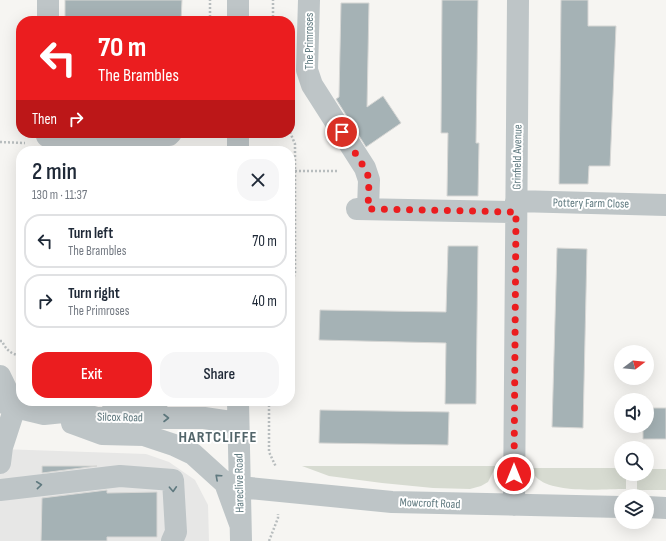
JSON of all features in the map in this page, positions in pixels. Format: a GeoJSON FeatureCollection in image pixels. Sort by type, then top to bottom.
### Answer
{"type":"FeatureCollection","features":[{"type":"Feature","properties":{"kind":"street"},"geometry":{"type":"LineString","coordinates":[[48,0],[48,16]]}},
{"type":"Feature","properties":{"kind":"street"},"geometry":{"type":"LineString","coordinates":[[238,0],[238,16]]}},
{"type":"Feature","properties":{"kind":"street","name":"The Primroses"},"geometry":{"type":"LineString","coordinates":[[309,0],[307,70],[309,78],[367,172],[369,180],[363,209]]}},
{"type":"Feature","properties":{"kind":"street","name":"Grinfield Avenue"},"geometry":{"type":"LineString","coordinates":[[514,505],[518,0]]}},
{"type":"Feature","properties":{"kind":"street","name":"Pottery Farm Close"},"geometry":{"type":"LineString","coordinates":[[363,209],[666,205]]}},
{"type":"Feature","properties":{"kind":"street"},"geometry":{"type":"LineString","coordinates":[[0,376],[7,405],[0,463]]}},
{"type":"Feature","properties":{"kind":"street","name":"Silcox Road"},"geometry":{"type":"LineString","coordinates":[[7,405],[44,414],[72,411],[97,418],[204,418],[238,423]]}},
{"type":"Feature","properties":{"kind":"street"},"geometry":{"type":"LineString","coordinates":[[72,411],[89,406]]}},
{"type":"Feature","properties":{"kind":"street","name":"Hareclive Road"},"geometry":{"type":"LineString","coordinates":[[238,406],[240,533]]}},
{"type":"Feature","properties":{"kind":"street"},"geometry":{"type":"LineString","coordinates":[[44,414],[102,434],[144,435],[174,445],[193,454],[225,483],[240,533]]}},
{"type":"Feature","properties":{"kind":"street"},"geometry":{"type":"LineString","coordinates":[[0,490],[120,476],[173,480],[176,532],[172,541]]}},
{"type":"Feature","properties":{"kind":"street","name":"Mowcroft Road"},"geometry":{"type":"LineString","coordinates":[[239,487],[392,502],[614,507]]}},
{"type":"Feature","properties":{"kind":"street"},"geometry":{"type":"LineString","coordinates":[[654,507],[666,508]]}},
{"type":"Feature","properties":{"kind":"path"},"geometry":{"type":"LineString","coordinates":[[210,0],[210,16]]}},
{"type":"Feature","properties":{"kind":"path"},"geometry":{"type":"LineString","coordinates":[[273,0],[273,16]]}},
{"type":"Feature","properties":{"kind":"path"},"geometry":{"type":"LineString","coordinates":[[295,146],[295,274]]}},
{"type":"Feature","properties":{"kind":"path"},"geometry":{"type":"LineString","coordinates":[[295,171],[367,172]]}},
{"type":"Feature","properties":{"kind":"path"},"geometry":{"type":"LineString","coordinates":[[0,341],[2,341],[5,348],[16,355]]}},
{"type":"Feature","properties":{"kind":"shaded area"},"geometry":{"type":"Polygon","coordinates":[[[0,449],[146,454],[169,462],[195,480],[208,505],[209,541],[0,541],[0,449]]]}},
{"type":"Feature","properties":{"kind":"shaded area"},"geometry":{"type":"Polygon","coordinates":[[[302,466],[496,466],[488,482],[470,489],[433,488],[329,476],[302,466]]]}},
{"type":"Feature","properties":{"kind":"shaded area"},"geometry":{"type":"Polygon","coordinates":[[[532,468],[614,468],[614,481],[626,481],[626,489],[592,490],[565,488],[544,482],[534,474],[532,468]]]}},
{"type":"Feature","properties":{"kind":"shaded area"},"geometry":{"type":"Polygon","coordinates":[[[654,469],[666,469],[666,490],[637,489],[637,481],[654,481],[654,469]]]}},
{"type":"Feature","properties":{"kind":"building"},"geometry":{"type":"Polygon","coordinates":[[[65,0],[182,0],[181,16],[65,16],[65,0]]]}},
{"type":"Feature","properties":{"kind":"building"},"geometry":{"type":"Polygon","coordinates":[[[442,0],[478,0],[476,143],[479,143],[478,196],[447,196],[448,133],[441,133],[442,0]]]}},
{"type":"Feature","properties":{"kind":"building"},"geometry":{"type":"Polygon","coordinates":[[[561,0],[588,0],[588,26],[616,26],[610,166],[589,166],[588,184],[559,184],[561,0]]]}},
{"type":"Feature","properties":{"kind":"building"},"geometry":{"type":"Polygon","coordinates":[[[341,3],[369,3],[367,107],[383,96],[401,123],[366,147],[336,99],[339,97],[341,3]]]}},
{"type":"Feature","properties":{"kind":"building"},"geometry":{"type":"Polygon","coordinates":[[[448,246],[478,246],[476,404],[445,404],[446,343],[319,340],[320,310],[446,312],[448,246]]]}},
{"type":"Feature","properties":{"kind":"building"},"geometry":{"type":"Polygon","coordinates":[[[557,248],[587,249],[583,428],[552,427],[557,248]]]}},
{"type":"Feature","properties":{"kind":"building"},"geometry":{"type":"Polygon","coordinates":[[[654,408],[666,408],[666,439],[643,439],[643,433],[654,433],[654,408]]]}},
{"type":"Feature","properties":{"kind":"building"},"geometry":{"type":"Polygon","coordinates":[[[320,410],[449,412],[448,445],[319,443],[320,410]]]}},
{"type":"Feature","properties":{"kind":"building"},"geometry":{"type":"Polygon","coordinates":[[[42,466],[97,466],[42,473],[42,466]]]}},
{"type":"Feature","properties":{"kind":"building"},"geometry":{"type":"Polygon","coordinates":[[[107,490],[107,493],[157,492],[157,537],[107,537],[107,541],[41,541],[42,498],[107,490]]]}},
{"type":"Feature","properties":{"kind":"district","name":"HARTCLIFFE"},"geometry":{"type":"Point","coordinates":[218,436]}},
{"type":"Feature","properties":{"kind":"route"},"geometry":{"type":"LineString","coordinates":[[342,132],[367,172],[369,180],[368,209],[516,212],[514,474]]}}]}
